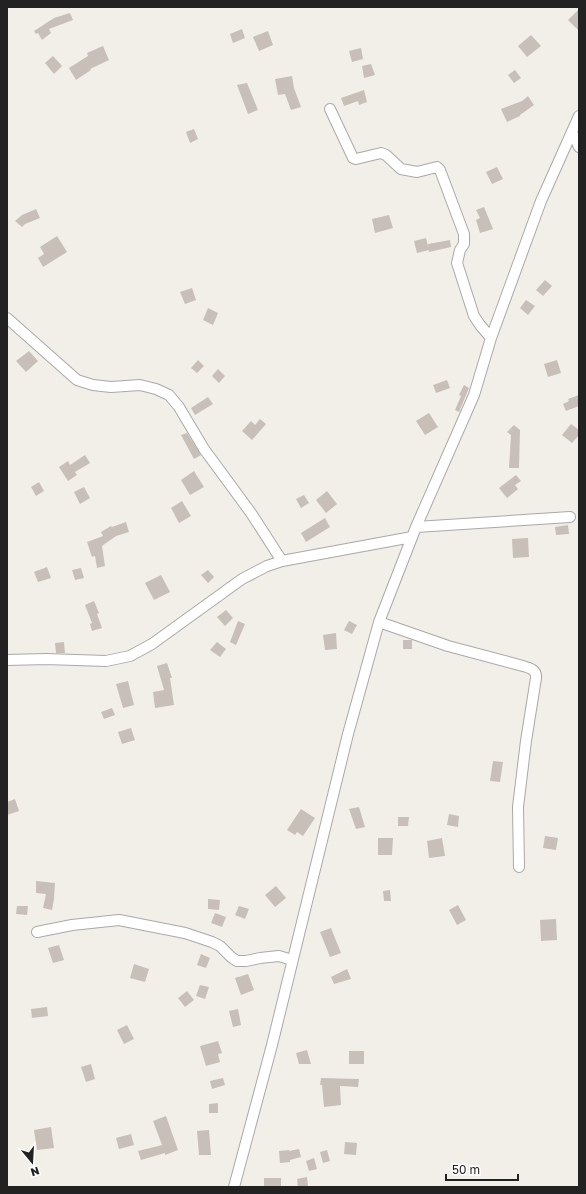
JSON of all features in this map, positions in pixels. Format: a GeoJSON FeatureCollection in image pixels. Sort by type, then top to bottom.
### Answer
{"type":"FeatureCollection","features":[{"type":"Feature","properties":{"kind":"street"},"geometry":{"type":"LineString","coordinates":[[330,109],[353,158],[356,159],[381,153],[386,155],[401,169],[417,172],[437,167],[440,170],[464,234],[464,244],[460,250],[457,263],[474,316],[491,338]]}},
{"type":"Feature","properties":{"kind":"street"},"geometry":{"type":"LineString","coordinates":[[234,1187],[272,1045],[348,734],[379,622],[416,527],[474,395],[491,338],[541,201],[579,116]]}},
{"type":"Feature","properties":{"kind":"street"},"geometry":{"type":"LineString","coordinates":[[572,132],[579,147]]}},
{"type":"Feature","properties":{"kind":"street"},"geometry":{"type":"LineString","coordinates":[[7,318],[77,380],[93,385],[111,387],[140,385],[156,389],[169,396],[251,513],[282,561]]}},
{"type":"Feature","properties":{"kind":"street"},"geometry":{"type":"LineString","coordinates":[[416,527],[570,517]]}},
{"type":"Feature","properties":{"kind":"street"},"geometry":{"type":"LineString","coordinates":[[7,660],[46,659],[106,661],[130,656],[152,644],[242,579],[267,566],[282,561],[412,537]]}},
{"type":"Feature","properties":{"kind":"street"},"geometry":{"type":"LineString","coordinates":[[379,622],[448,646],[523,666],[535,672],[536,678],[518,807],[519,867]]}},
{"type":"Feature","properties":{"kind":"street"},"geometry":{"type":"LineString","coordinates":[[37,932],[72,925],[119,920],[185,933],[212,942],[220,946],[237,961],[246,962],[260,958],[279,956],[292,960]]}},
{"type":"Feature","properties":{"kind":"building"},"geometry":{"type":"Polygon","coordinates":[[[579,9],[579,31],[568,20],[579,9]]]}},
{"type":"Feature","properties":{"kind":"building"},"geometry":{"type":"Polygon","coordinates":[[[70,13],[73,20],[49,29],[51,33],[42,40],[38,33],[36,34],[34,31],[54,18],[70,13]]]}},
{"type":"Feature","properties":{"kind":"building"},"geometry":{"type":"Polygon","coordinates":[[[242,29],[245,38],[233,43],[230,34],[242,29]]]}},
{"type":"Feature","properties":{"kind":"building"},"geometry":{"type":"Polygon","coordinates":[[[268,31],[273,45],[259,51],[253,37],[268,31]]]}},
{"type":"Feature","properties":{"kind":"building"},"geometry":{"type":"Polygon","coordinates":[[[531,35],[541,46],[527,57],[518,46],[531,35]]]}},
{"type":"Feature","properties":{"kind":"building"},"geometry":{"type":"Polygon","coordinates":[[[103,46],[109,60],[90,69],[91,70],[76,80],[69,68],[88,56],[87,53],[103,46]]]}},
{"type":"Feature","properties":{"kind":"building"},"geometry":{"type":"Polygon","coordinates":[[[361,48],[363,59],[352,62],[349,51],[361,48]]]}},
{"type":"Feature","properties":{"kind":"building"},"geometry":{"type":"Polygon","coordinates":[[[53,56],[62,66],[54,74],[45,63],[53,56]]]}},
{"type":"Feature","properties":{"kind":"building"},"geometry":{"type":"Polygon","coordinates":[[[371,64],[375,75],[364,78],[362,66],[371,64]]]}},
{"type":"Feature","properties":{"kind":"building"},"geometry":{"type":"Polygon","coordinates":[[[515,70],[521,78],[514,83],[508,75],[515,70]]]}},
{"type":"Feature","properties":{"kind":"building"},"geometry":{"type":"Polygon","coordinates":[[[292,76],[294,88],[301,107],[291,110],[285,94],[278,95],[275,79],[292,76]]]}},
{"type":"Feature","properties":{"kind":"building"},"geometry":{"type":"Polygon","coordinates":[[[247,83],[258,110],[248,114],[237,85],[247,83]]]}},
{"type":"Feature","properties":{"kind":"building"},"geometry":{"type":"Polygon","coordinates":[[[364,90],[367,102],[359,105],[358,101],[344,106],[341,98],[364,90]]]}},
{"type":"Feature","properties":{"kind":"building"},"geometry":{"type":"Polygon","coordinates":[[[528,96],[534,105],[520,116],[507,122],[501,109],[522,101],[528,96]]]}},
{"type":"Feature","properties":{"kind":"building"},"geometry":{"type":"Polygon","coordinates":[[[194,129],[198,139],[190,143],[186,132],[194,129]]]}},
{"type":"Feature","properties":{"kind":"building"},"geometry":{"type":"Polygon","coordinates":[[[497,167],[503,179],[492,184],[486,172],[497,167]]]}},
{"type":"Feature","properties":{"kind":"building"},"geometry":{"type":"Polygon","coordinates":[[[484,207],[493,229],[480,233],[476,220],[480,218],[476,210],[484,207]]]}},
{"type":"Feature","properties":{"kind":"building"},"geometry":{"type":"Polygon","coordinates":[[[36,209],[40,218],[25,224],[22,227],[15,221],[22,215],[36,209]]]}},
{"type":"Feature","properties":{"kind":"building"},"geometry":{"type":"Polygon","coordinates":[[[389,215],[393,228],[375,233],[372,219],[389,215]]]}},
{"type":"Feature","properties":{"kind":"building"},"geometry":{"type":"Polygon","coordinates":[[[57,236],[67,252],[43,267],[38,258],[44,254],[40,247],[57,236]]]}},
{"type":"Feature","properties":{"kind":"building"},"geometry":{"type":"Polygon","coordinates":[[[426,238],[429,250],[417,253],[414,241],[426,238]]]}},
{"type":"Feature","properties":{"kind":"building"},"geometry":{"type":"Polygon","coordinates":[[[450,240],[451,247],[429,252],[428,244],[450,240]]]}},
{"type":"Feature","properties":{"kind":"building"},"geometry":{"type":"Polygon","coordinates":[[[545,280],[552,286],[543,296],[536,290],[545,280]]]}},
{"type":"Feature","properties":{"kind":"building"},"geometry":{"type":"Polygon","coordinates":[[[192,288],[196,300],[185,304],[180,292],[192,288]]]}},
{"type":"Feature","properties":{"kind":"building"},"geometry":{"type":"Polygon","coordinates":[[[526,300],[535,306],[528,315],[520,308],[526,300]]]}},
{"type":"Feature","properties":{"kind":"building"},"geometry":{"type":"Polygon","coordinates":[[[208,308],[218,313],[213,325],[203,320],[208,308]]]}},
{"type":"Feature","properties":{"kind":"building"},"geometry":{"type":"Polygon","coordinates":[[[29,351],[38,361],[26,372],[16,361],[29,351]]]}},
{"type":"Feature","properties":{"kind":"building"},"geometry":{"type":"Polygon","coordinates":[[[198,360],[204,366],[197,373],[191,368],[198,360]]]}},
{"type":"Feature","properties":{"kind":"building"},"geometry":{"type":"Polygon","coordinates":[[[557,360],[561,373],[548,377],[544,364],[557,360]]]}},
{"type":"Feature","properties":{"kind":"building"},"geometry":{"type":"Polygon","coordinates":[[[218,369],[225,376],[219,383],[212,376],[218,369]]]}},
{"type":"Feature","properties":{"kind":"building"},"geometry":{"type":"Polygon","coordinates":[[[447,380],[450,388],[436,393],[433,385],[447,380]]]}},
{"type":"Feature","properties":{"kind":"building"},"geometry":{"type":"Polygon","coordinates":[[[464,385],[469,388],[459,412],[455,410],[461,396],[459,395],[464,385]]]}},
{"type":"Feature","properties":{"kind":"building"},"geometry":{"type":"Polygon","coordinates":[[[579,395],[579,406],[566,411],[563,404],[569,401],[568,399],[579,395]]]}},
{"type":"Feature","properties":{"kind":"building"},"geometry":{"type":"Polygon","coordinates":[[[208,397],[213,404],[195,415],[191,408],[208,397]]]}},
{"type":"Feature","properties":{"kind":"building"},"geometry":{"type":"Polygon","coordinates":[[[429,413],[438,427],[425,435],[416,421],[429,413]]]}},
{"type":"Feature","properties":{"kind":"building"},"geometry":{"type":"Polygon","coordinates":[[[260,419],[266,424],[252,440],[242,431],[251,421],[255,425],[260,419]]]}},
{"type":"Feature","properties":{"kind":"building"},"geometry":{"type":"Polygon","coordinates":[[[571,424],[579,430],[579,435],[572,443],[562,435],[571,424]]]}},
{"type":"Feature","properties":{"kind":"building"},"geometry":{"type":"Polygon","coordinates":[[[514,425],[520,430],[519,468],[509,468],[511,435],[507,432],[514,425]]]}},
{"type":"Feature","properties":{"kind":"building"},"geometry":{"type":"Polygon","coordinates":[[[187,433],[201,455],[194,459],[181,435],[187,433]]]}},
{"type":"Feature","properties":{"kind":"building"},"geometry":{"type":"Polygon","coordinates":[[[85,455],[90,463],[75,472],[77,475],[68,481],[59,467],[68,461],[70,465],[85,455]]]}},
{"type":"Feature","properties":{"kind":"building"},"geometry":{"type":"Polygon","coordinates":[[[194,471],[204,487],[190,495],[181,480],[194,471]]]}},
{"type":"Feature","properties":{"kind":"building"},"geometry":{"type":"Polygon","coordinates":[[[516,475],[521,481],[515,485],[518,489],[507,498],[499,488],[516,475]]]}},
{"type":"Feature","properties":{"kind":"building"},"geometry":{"type":"Polygon","coordinates":[[[39,482],[44,491],[36,496],[31,487],[39,482]]]}},
{"type":"Feature","properties":{"kind":"building"},"geometry":{"type":"Polygon","coordinates":[[[84,487],[90,498],[80,504],[74,492],[84,487]]]}},
{"type":"Feature","properties":{"kind":"building"},"geometry":{"type":"Polygon","coordinates":[[[327,491],[337,504],[326,513],[316,500],[327,491]]]}},
{"type":"Feature","properties":{"kind":"building"},"geometry":{"type":"Polygon","coordinates":[[[304,495],[309,503],[301,508],[296,499],[304,495]]]}},
{"type":"Feature","properties":{"kind":"building"},"geometry":{"type":"Polygon","coordinates":[[[182,501],[191,516],[179,523],[171,508],[182,501]]]}},
{"type":"Feature","properties":{"kind":"building"},"geometry":{"type":"Polygon","coordinates":[[[325,518],[330,527],[306,542],[301,533],[325,518]]]}},
{"type":"Feature","properties":{"kind":"building"},"geometry":{"type":"Polygon","coordinates":[[[126,522],[129,532],[116,536],[102,546],[105,566],[97,568],[95,556],[92,557],[87,542],[103,536],[101,532],[111,526],[112,527],[126,522]]]}},
{"type":"Feature","properties":{"kind":"building"},"geometry":{"type":"Polygon","coordinates":[[[568,525],[569,534],[556,535],[555,527],[568,525]]]}},
{"type":"Feature","properties":{"kind":"building"},"geometry":{"type":"Polygon","coordinates":[[[528,538],[529,557],[513,558],[512,539],[528,538]]]}},
{"type":"Feature","properties":{"kind":"building"},"geometry":{"type":"Polygon","coordinates":[[[47,567],[51,578],[38,582],[34,572],[47,567]]]}},
{"type":"Feature","properties":{"kind":"building"},"geometry":{"type":"Polygon","coordinates":[[[81,568],[84,578],[75,580],[72,570],[81,568]]]}},
{"type":"Feature","properties":{"kind":"building"},"geometry":{"type":"Polygon","coordinates":[[[208,570],[214,577],[208,583],[201,575],[208,570]]]}},
{"type":"Feature","properties":{"kind":"building"},"geometry":{"type":"Polygon","coordinates":[[[161,575],[170,592],[154,600],[145,583],[161,575]]]}},
{"type":"Feature","properties":{"kind":"building"},"geometry":{"type":"Polygon","coordinates":[[[94,601],[99,613],[97,614],[102,628],[92,631],[90,624],[92,623],[85,605],[94,601]]]}},
{"type":"Feature","properties":{"kind":"building"},"geometry":{"type":"Polygon","coordinates":[[[226,610],[233,618],[225,626],[217,617],[226,610]]]}},
{"type":"Feature","properties":{"kind":"building"},"geometry":{"type":"Polygon","coordinates":[[[238,621],[245,624],[236,645],[230,642],[238,621]]]}},
{"type":"Feature","properties":{"kind":"building"},"geometry":{"type":"Polygon","coordinates":[[[349,621],[357,625],[352,634],[344,630],[349,621]]]}},
{"type":"Feature","properties":{"kind":"building"},"geometry":{"type":"Polygon","coordinates":[[[336,633],[337,649],[325,650],[323,635],[336,633]]]}},
{"type":"Feature","properties":{"kind":"building"},"geometry":{"type":"Polygon","coordinates":[[[403,640],[412,640],[412,649],[403,649],[403,640]]]}},
{"type":"Feature","properties":{"kind":"building"},"geometry":{"type":"Polygon","coordinates":[[[64,642],[65,653],[56,653],[55,643],[64,642]]]}},
{"type":"Feature","properties":{"kind":"building"},"geometry":{"type":"Polygon","coordinates":[[[217,642],[226,649],[220,657],[210,650],[217,642]]]}},
{"type":"Feature","properties":{"kind":"building"},"geometry":{"type":"Polygon","coordinates":[[[167,663],[172,678],[170,678],[174,705],[155,708],[153,692],[164,690],[157,666],[167,663]]]}},
{"type":"Feature","properties":{"kind":"building"},"geometry":{"type":"Polygon","coordinates":[[[128,681],[134,705],[123,708],[116,684],[128,681]]]}},
{"type":"Feature","properties":{"kind":"building"},"geometry":{"type":"Polygon","coordinates":[[[112,708],[115,715],[104,719],[101,712],[112,708]]]}},
{"type":"Feature","properties":{"kind":"building"},"geometry":{"type":"Polygon","coordinates":[[[131,728],[135,740],[122,744],[118,732],[131,728]]]}},
{"type":"Feature","properties":{"kind":"building"},"geometry":{"type":"Polygon","coordinates":[[[493,761],[503,762],[500,782],[490,781],[493,761]]]}},
{"type":"Feature","properties":{"kind":"building"},"geometry":{"type":"Polygon","coordinates":[[[15,799],[19,811],[7,815],[7,802],[15,799]]]}},
{"type":"Feature","properties":{"kind":"building"},"geometry":{"type":"Polygon","coordinates":[[[359,807],[365,827],[356,829],[349,809],[359,807]]]}},
{"type":"Feature","properties":{"kind":"building"},"geometry":{"type":"Polygon","coordinates":[[[301,809],[315,818],[303,836],[297,832],[295,835],[287,830],[301,809]]]}},
{"type":"Feature","properties":{"kind":"building"},"geometry":{"type":"Polygon","coordinates":[[[449,814],[459,816],[458,827],[447,825],[449,814]]]}},
{"type":"Feature","properties":{"kind":"building"},"geometry":{"type":"Polygon","coordinates":[[[398,817],[409,817],[408,826],[398,826],[398,817]]]}},
{"type":"Feature","properties":{"kind":"building"},"geometry":{"type":"Polygon","coordinates":[[[545,836],[558,838],[556,850],[543,848],[545,836]]]}},
{"type":"Feature","properties":{"kind":"building"},"geometry":{"type":"Polygon","coordinates":[[[378,838],[393,838],[392,855],[378,855],[378,838]]]}},
{"type":"Feature","properties":{"kind":"building"},"geometry":{"type":"Polygon","coordinates":[[[442,838],[445,856],[429,858],[427,841],[442,838]]]}},
{"type":"Feature","properties":{"kind":"building"},"geometry":{"type":"Polygon","coordinates":[[[36,881],[55,883],[52,910],[43,908],[46,894],[36,893],[36,881]]]}},
{"type":"Feature","properties":{"kind":"building"},"geometry":{"type":"Polygon","coordinates":[[[276,886],[286,898],[275,907],[265,895],[276,886]]]}},
{"type":"Feature","properties":{"kind":"building"},"geometry":{"type":"Polygon","coordinates":[[[390,890],[391,901],[384,901],[383,891],[390,890]]]}},
{"type":"Feature","properties":{"kind":"building"},"geometry":{"type":"Polygon","coordinates":[[[208,899],[220,900],[219,910],[208,909],[208,899]]]}},
{"type":"Feature","properties":{"kind":"building"},"geometry":{"type":"Polygon","coordinates":[[[458,905],[466,920],[457,925],[449,910],[458,905]]]}},
{"type":"Feature","properties":{"kind":"building"},"geometry":{"type":"Polygon","coordinates":[[[17,906],[28,906],[27,915],[16,914],[17,906]]]}},
{"type":"Feature","properties":{"kind":"building"},"geometry":{"type":"Polygon","coordinates":[[[239,906],[249,909],[245,919],[235,915],[239,906]]]}},
{"type":"Feature","properties":{"kind":"building"},"geometry":{"type":"Polygon","coordinates":[[[215,913],[226,917],[222,927],[211,923],[215,913]]]}},
{"type":"Feature","properties":{"kind":"building"},"geometry":{"type":"Polygon","coordinates":[[[556,919],[557,940],[541,941],[540,920],[556,919]]]}},
{"type":"Feature","properties":{"kind":"building"},"geometry":{"type":"Polygon","coordinates":[[[331,928],[341,953],[330,957],[320,932],[331,928]]]}},
{"type":"Feature","properties":{"kind":"building"},"geometry":{"type":"Polygon","coordinates":[[[59,945],[64,960],[53,963],[48,948],[59,945]]]}},
{"type":"Feature","properties":{"kind":"building"},"geometry":{"type":"Polygon","coordinates":[[[201,954],[210,958],[206,968],[197,965],[201,954]]]}},
{"type":"Feature","properties":{"kind":"building"},"geometry":{"type":"Polygon","coordinates":[[[134,964],[149,969],[145,982],[130,978],[134,964]]]}},
{"type":"Feature","properties":{"kind":"building"},"geometry":{"type":"Polygon","coordinates":[[[347,969],[351,979],[334,984],[331,977],[347,969]]]}},
{"type":"Feature","properties":{"kind":"building"},"geometry":{"type":"Polygon","coordinates":[[[248,974],[254,990],[241,995],[235,978],[248,974]]]}},
{"type":"Feature","properties":{"kind":"building"},"geometry":{"type":"Polygon","coordinates":[[[200,985],[209,987],[205,999],[196,996],[200,985]]]}},
{"type":"Feature","properties":{"kind":"building"},"geometry":{"type":"Polygon","coordinates":[[[187,991],[194,1000],[185,1007],[178,998],[187,991]]]}},
{"type":"Feature","properties":{"kind":"building"},"geometry":{"type":"Polygon","coordinates":[[[47,1007],[48,1016],[32,1018],[31,1009],[47,1007]]]}},
{"type":"Feature","properties":{"kind":"building"},"geometry":{"type":"Polygon","coordinates":[[[238,1009],[241,1025],[233,1027],[229,1011],[238,1009]]]}},
{"type":"Feature","properties":{"kind":"building"},"geometry":{"type":"Polygon","coordinates":[[[127,1025],[134,1039],[124,1044],[117,1030],[127,1025]]]}},
{"type":"Feature","properties":{"kind":"building"},"geometry":{"type":"Polygon","coordinates":[[[218,1041],[222,1053],[218,1054],[220,1062],[206,1066],[200,1046],[218,1041]]]}},
{"type":"Feature","properties":{"kind":"building"},"geometry":{"type":"Polygon","coordinates":[[[307,1050],[311,1064],[299,1064],[296,1053],[307,1050]]]}},
{"type":"Feature","properties":{"kind":"building"},"geometry":{"type":"Polygon","coordinates":[[[349,1051],[364,1051],[364,1064],[349,1064],[349,1051]]]}},
{"type":"Feature","properties":{"kind":"building"},"geometry":{"type":"Polygon","coordinates":[[[91,1064],[95,1079],[86,1082],[81,1067],[91,1064]]]}},
{"type":"Feature","properties":{"kind":"building"},"geometry":{"type":"Polygon","coordinates":[[[223,1078],[225,1085],[212,1089],[210,1081],[223,1078]]]}},
{"type":"Feature","properties":{"kind":"building"},"geometry":{"type":"Polygon","coordinates":[[[321,1078],[359,1079],[358,1087],[340,1086],[341,1105],[324,1107],[322,1085],[320,1085],[321,1078]]]}},
{"type":"Feature","properties":{"kind":"building"},"geometry":{"type":"Polygon","coordinates":[[[218,1103],[218,1113],[209,1113],[209,1104],[218,1103]]]}},
{"type":"Feature","properties":{"kind":"building"},"geometry":{"type":"Polygon","coordinates":[[[166,1116],[178,1150],[165,1155],[165,1153],[141,1160],[138,1151],[162,1145],[153,1121],[166,1116]]]}},
{"type":"Feature","properties":{"kind":"building"},"geometry":{"type":"Polygon","coordinates":[[[51,1127],[54,1148],[37,1150],[34,1130],[51,1127]]]}},
{"type":"Feature","properties":{"kind":"building"},"geometry":{"type":"Polygon","coordinates":[[[209,1130],[211,1155],[199,1155],[197,1131],[209,1130]]]}},
{"type":"Feature","properties":{"kind":"building"},"geometry":{"type":"Polygon","coordinates":[[[131,1134],[134,1145],[119,1149],[116,1138],[131,1134]]]}},
{"type":"Feature","properties":{"kind":"building"},"geometry":{"type":"Polygon","coordinates":[[[345,1142],[357,1143],[356,1155],[344,1154],[345,1142]]]}},
{"type":"Feature","properties":{"kind":"building"},"geometry":{"type":"Polygon","coordinates":[[[299,1149],[301,1157],[290,1160],[290,1162],[280,1163],[279,1151],[299,1149]]]}},
{"type":"Feature","properties":{"kind":"building"},"geometry":{"type":"Polygon","coordinates":[[[327,1150],[330,1161],[323,1163],[320,1152],[327,1150]]]}},
{"type":"Feature","properties":{"kind":"building"},"geometry":{"type":"Polygon","coordinates":[[[314,1158],[317,1169],[309,1171],[306,1161],[314,1158]]]}},
{"type":"Feature","properties":{"kind":"building"},"geometry":{"type":"Polygon","coordinates":[[[307,1177],[308,1186],[298,1187],[297,1179],[307,1177]]]}},
{"type":"Feature","properties":{"kind":"building"},"geometry":{"type":"Polygon","coordinates":[[[264,1178],[281,1178],[281,1187],[264,1187],[264,1178]]]}}]}
